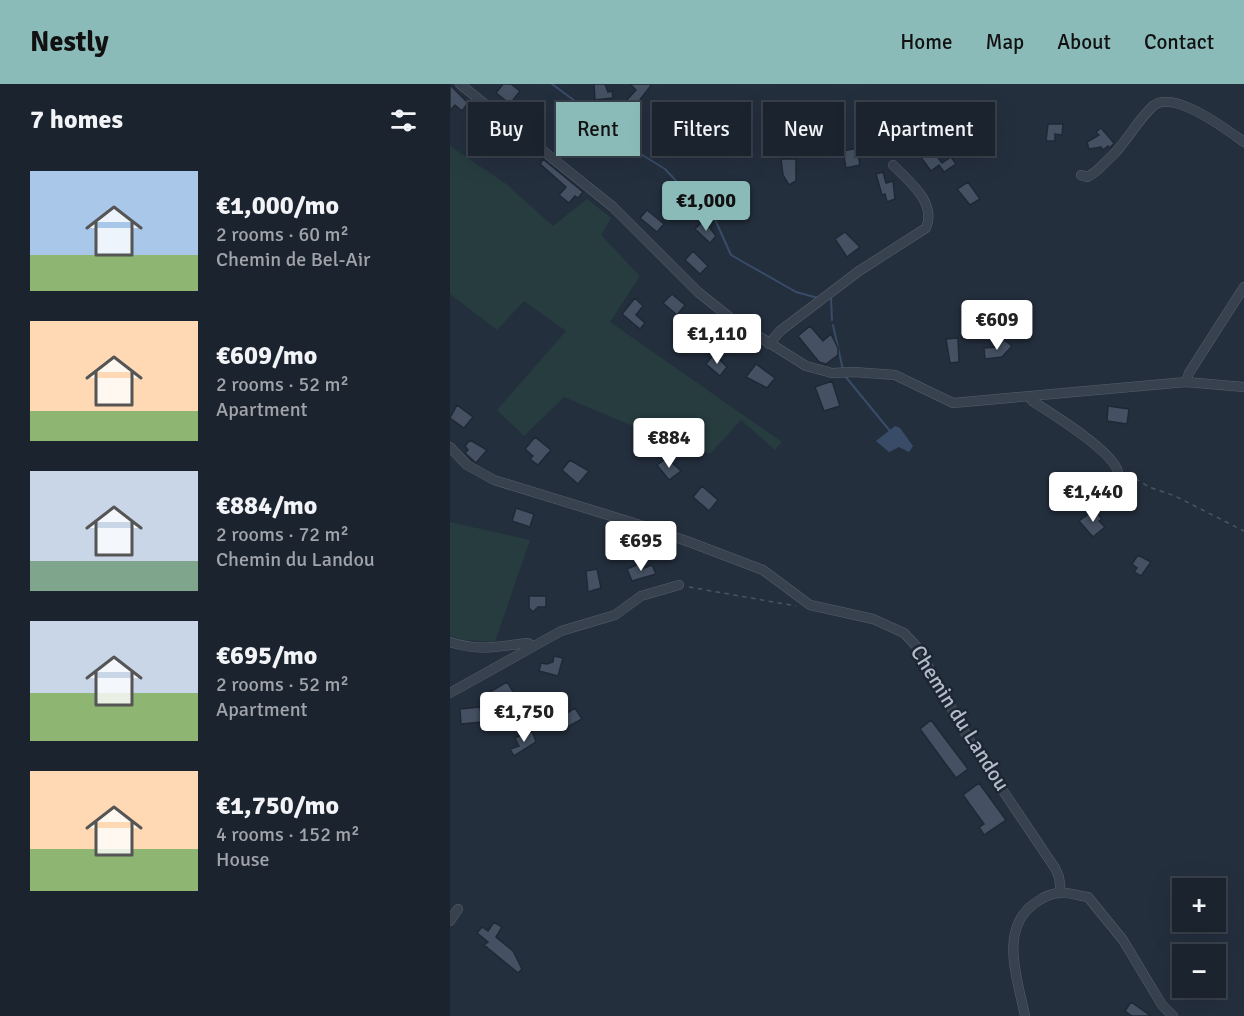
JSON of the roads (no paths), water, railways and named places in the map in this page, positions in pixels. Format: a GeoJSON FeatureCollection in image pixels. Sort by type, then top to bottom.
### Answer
{"type":"FeatureCollection","features":[{"type":"Feature","properties":{"kind":"street"},"geometry":{"type":"LineString","coordinates":[[460,84],[613,207],[698,292],[769,344],[806,366],[832,373],[895,375],[953,403],[1032,398],[1130,386],[1186,382],[1244,387]]}},
{"type":"Feature","properties":{"kind":"street"},"geometry":{"type":"LineString","coordinates":[[1081,176],[1087,177],[1095,173],[1120,148],[1143,117],[1161,102],[1204,115],[1244,142]]}},
{"type":"Feature","properties":{"kind":"street"},"geometry":{"type":"LineString","coordinates":[[769,344],[780,332],[870,263],[926,228],[929,215],[926,205],[918,191],[894,165]]}},
{"type":"Feature","properties":{"kind":"street"},"geometry":{"type":"LineString","coordinates":[[1186,382],[1189,373],[1244,287]]}},
{"type":"Feature","properties":{"kind":"street"},"geometry":{"type":"LineString","coordinates":[[1032,398],[1082,435],[1113,464],[1118,474],[1113,504]]}},
{"type":"Feature","properties":{"kind":"street","name":"Chemin du Landou"},"geometry":{"type":"LineString","coordinates":[[450,447],[467,465],[494,480],[647,526],[763,570],[805,602],[828,610],[881,622],[904,633],[914,642],[971,743],[1055,868],[1061,893]]}},
{"type":"Feature","properties":{"kind":"street"},"geometry":{"type":"LineString","coordinates":[[450,693],[570,627],[615,615],[644,594],[679,585]]}},
{"type":"Feature","properties":{"kind":"street"},"geometry":{"type":"LineString","coordinates":[[450,642],[470,649],[528,643],[533,646]]}},
{"type":"Feature","properties":{"kind":"street"},"geometry":{"type":"LineString","coordinates":[[1025,1016],[1013,952],[1016,929],[1021,917],[1032,904],[1045,897],[1061,893],[1088,897],[1123,940],[1162,1005],[1173,1016]]}},
{"type":"Feature","properties":{"kind":"street"},"geometry":{"type":"LineString","coordinates":[[450,921],[458,909]]}},
{"type":"Feature","properties":{"kind":"water"},"geometry":{"type":"Polygon","coordinates":[[[895,426],[900,428],[913,446],[909,452],[899,447],[889,452],[876,441],[895,426]]]}},
{"type":"Feature","properties":{"kind":"waterway"},"geometry":{"type":"LineString","coordinates":[[552,84],[591,113],[605,132],[665,169],[680,185],[700,186],[731,255],[796,292],[818,298]]}},
{"type":"Feature","properties":{"kind":"waterway"},"geometry":{"type":"LineString","coordinates":[[831,297],[832,320]]}},
{"type":"Feature","properties":{"kind":"waterway"},"geometry":{"type":"LineString","coordinates":[[833,325],[843,370]]}},
{"type":"Feature","properties":{"kind":"waterway"},"geometry":{"type":"LineString","coordinates":[[845,376],[890,431]]}}]}
